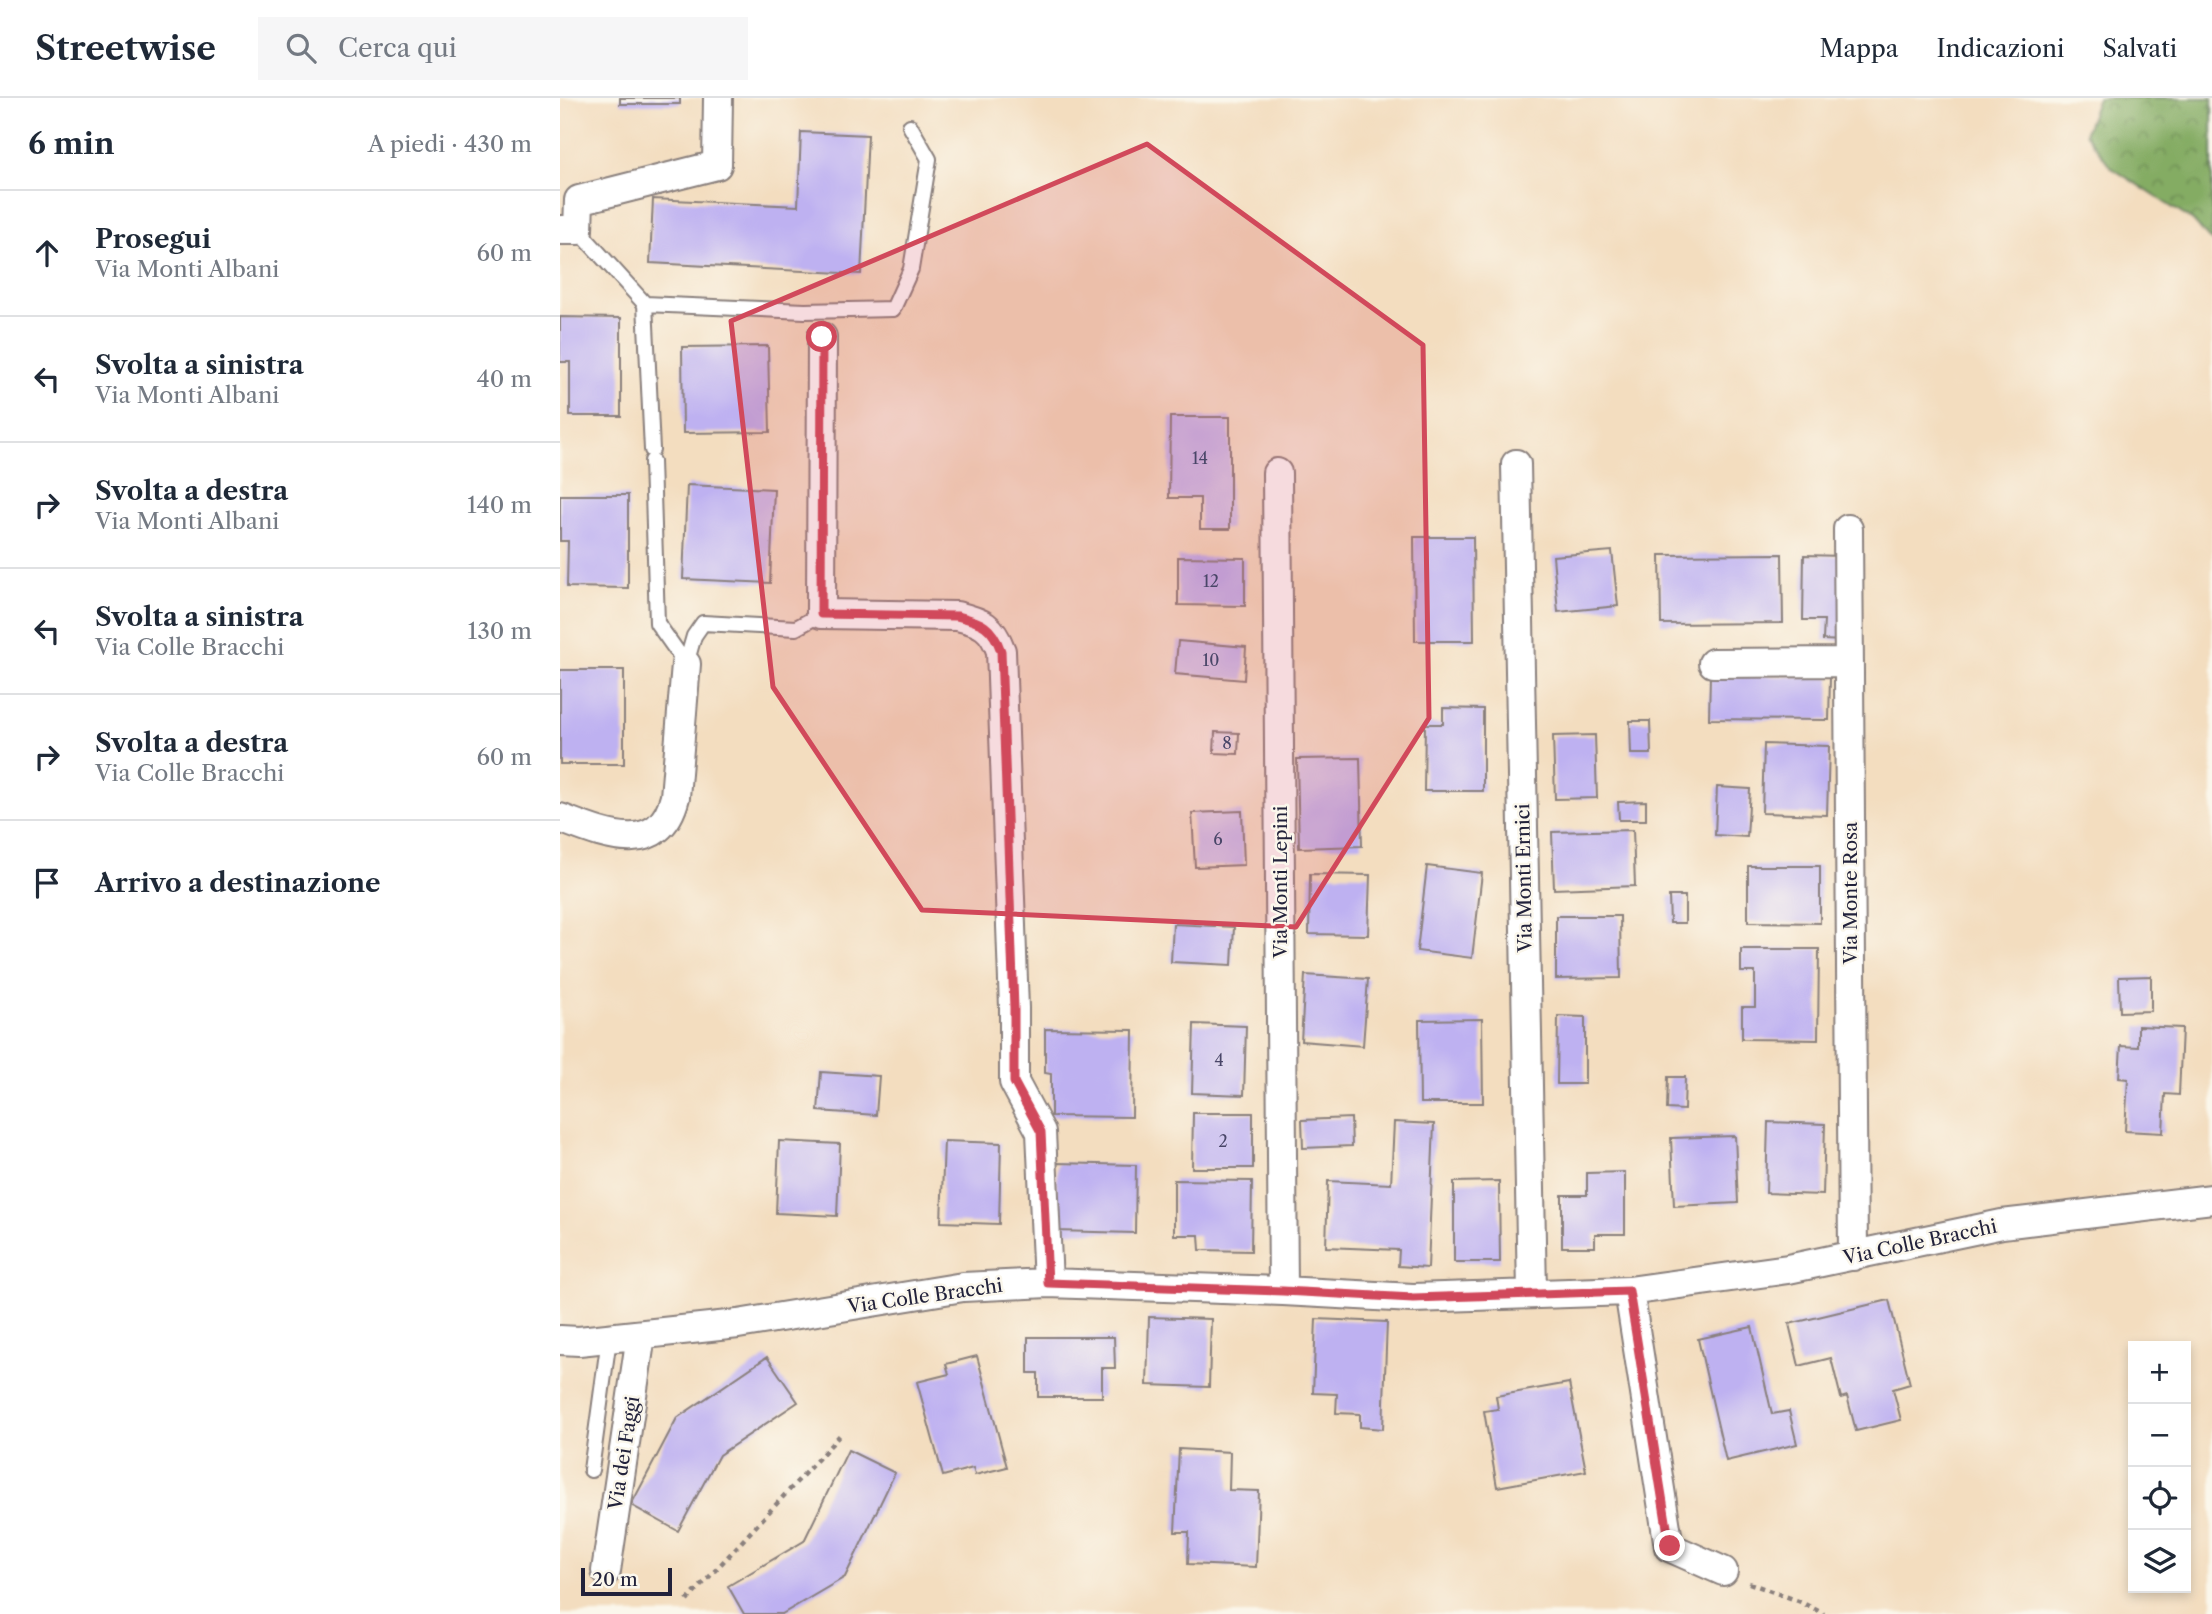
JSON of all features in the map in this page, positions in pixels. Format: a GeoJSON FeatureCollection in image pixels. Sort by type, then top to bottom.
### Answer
{"type":"FeatureCollection","features":[{"type":"Feature","properties":{"kind":"street"},"geometry":{"type":"LineString","coordinates":[[569,230],[579,200],[717,165],[718,98]]}},
{"type":"Feature","properties":{"kind":"street"},"geometry":{"type":"LineString","coordinates":[[822,337],[821,614],[957,616],[976,621],[990,629],[1001,651],[1014,1082],[1041,1132],[1048,1283]]}},
{"type":"Feature","properties":{"kind":"street","name":"Via Monti Ernici"},"geometry":{"type":"LineString","coordinates":[[1516,464],[1532,1293]]}},
{"type":"Feature","properties":{"kind":"street","name":"Via Monti Lepini"},"geometry":{"type":"LineString","coordinates":[[1277,473],[1283,1291]]}},
{"type":"Feature","properties":{"kind":"street","name":"Via Monte Rosa"},"geometry":{"type":"LineString","coordinates":[[1848,529],[1853,1256]]}},
{"type":"Feature","properties":{"kind":"street"},"geometry":{"type":"LineString","coordinates":[[1713,663],[1849,662]]}},
{"type":"Feature","properties":{"kind":"street"},"geometry":{"type":"LineString","coordinates":[[560,818],[600,833],[628,838],[645,835],[665,822],[675,797],[686,664]]}},
{"type":"Feature","properties":{"kind":"street","name":"Via Colle Bracchi"},"geometry":{"type":"LineString","coordinates":[[560,1340],[579,1341],[738,1324],[964,1287],[998,1284],[1048,1283],[1413,1298],[1629,1291],[1788,1269],[2002,1224],[2212,1199]]}},
{"type":"Feature","properties":{"kind":"street"},"geometry":{"type":"LineString","coordinates":[[1629,1291],[1670,1546],[1723,1571]]}},
{"type":"Feature","properties":{"kind":"street","name":"Via dei Faggi"},"geometry":{"type":"LineString","coordinates":[[606,1571],[641,1335]]}},
{"type":"Feature","properties":{"kind":"lane"},"geometry":{"type":"LineString","coordinates":[[569,230],[645,304],[805,311],[893,309],[911,269],[929,159],[910,126]]}},
{"type":"Feature","properties":{"kind":"lane"},"geometry":{"type":"LineString","coordinates":[[645,304],[657,623],[686,664]]}},
{"type":"Feature","properties":{"kind":"lane"},"geometry":{"type":"LineString","coordinates":[[686,664],[694,636],[703,624],[796,628],[821,614]]}},
{"type":"Feature","properties":{"kind":"lane"},"geometry":{"type":"LineString","coordinates":[[591,1470],[609,1338]]}},
{"type":"Feature","properties":{"kind":"path"},"geometry":{"type":"LineString","coordinates":[[687,1601],[840,1435]]}},
{"type":"Feature","properties":{"kind":"path"},"geometry":{"type":"LineString","coordinates":[[1723,1571],[1824,1614]]}},
{"type":"Feature","properties":{"kind":"highlighted area"},"geometry":{"type":"Polygon","coordinates":[[[1147,144],[1423,345],[1429,718],[1296,927],[922,910],[773,687],[731,321],[1147,144]]]}},
{"type":"Feature","properties":{"kind":"green space"},"geometry":{"type":"Polygon","coordinates":[[[2098,98],[2212,98],[2212,242],[2193,221],[2112,168],[2085,133],[2098,98]]]}},
{"type":"Feature","properties":{"kind":"building"},"geometry":{"type":"Polygon","coordinates":[[[620,98],[680,98],[680,104],[620,104],[620,98]]]}},
{"type":"Feature","properties":{"kind":"building"},"geometry":{"type":"Polygon","coordinates":[[[801,132],[868,135],[861,274],[650,263],[653,199],[798,206],[801,132]]]}},
{"type":"Feature","properties":{"kind":"building"},"geometry":{"type":"Polygon","coordinates":[[[560,317],[621,318],[621,416],[570,416],[570,362],[560,362],[560,317]]]}},
{"type":"Feature","properties":{"kind":"building"},"geometry":{"type":"Polygon","coordinates":[[[768,346],[770,432],[683,433],[682,347],[768,346]]]}},
{"type":"Feature","properties":{"kind":"building"},"geometry":{"type":"Polygon","coordinates":[[[1170,417],[1230,417],[1230,529],[1200,529],[1200,498],[1169,498],[1170,417]]]}},
{"type":"Feature","properties":{"kind":"building"},"geometry":{"type":"Polygon","coordinates":[[[687,485],[774,489],[770,583],[683,579],[687,485]]]}},
{"type":"Feature","properties":{"kind":"building"},"geometry":{"type":"Polygon","coordinates":[[[560,495],[628,495],[628,588],[567,587],[568,541],[560,541],[560,495]]]}},
{"type":"Feature","properties":{"kind":"building"},"geometry":{"type":"Polygon","coordinates":[[[1414,537],[1473,537],[1474,641],[1415,641],[1414,537]]]}},
{"type":"Feature","properties":{"kind":"building"},"geometry":{"type":"Polygon","coordinates":[[[1612,551],[1618,606],[1558,612],[1553,556],[1612,551]]]}},
{"type":"Feature","properties":{"kind":"building"},"geometry":{"type":"Polygon","coordinates":[[[1782,554],[1783,623],[1661,624],[1660,555],[1782,554]]]}},
{"type":"Feature","properties":{"kind":"building"},"geometry":{"type":"Polygon","coordinates":[[[1804,555],[1843,556],[1843,641],[1823,640],[1824,620],[1803,620],[1804,555]]]}},
{"type":"Feature","properties":{"kind":"building"},"geometry":{"type":"Polygon","coordinates":[[[1178,557],[1245,558],[1245,606],[1178,605],[1178,557]]]}},
{"type":"Feature","properties":{"kind":"building"},"geometry":{"type":"Polygon","coordinates":[[[1178,641],[1246,647],[1244,680],[1175,674],[1178,641]]]}},
{"type":"Feature","properties":{"kind":"building"},"geometry":{"type":"Polygon","coordinates":[[[560,670],[624,670],[624,764],[560,764],[560,670]]]}},
{"type":"Feature","properties":{"kind":"building"},"geometry":{"type":"Polygon","coordinates":[[[1710,675],[1830,677],[1829,720],[1709,719],[1710,675]]]}},
{"type":"Feature","properties":{"kind":"building"},"geometry":{"type":"Polygon","coordinates":[[[1443,708],[1483,709],[1483,791],[1424,791],[1425,724],[1443,724],[1443,708]]]}},
{"type":"Feature","properties":{"kind":"building"},"geometry":{"type":"Polygon","coordinates":[[[1630,721],[1650,721],[1651,754],[1631,754],[1630,721]]]}},
{"type":"Feature","properties":{"kind":"building"},"geometry":{"type":"Polygon","coordinates":[[[1215,732],[1239,733],[1238,754],[1214,753],[1215,732]]]}},
{"type":"Feature","properties":{"kind":"building"},"geometry":{"type":"Polygon","coordinates":[[[1595,735],[1597,798],[1555,799],[1553,736],[1595,735]]]}},
{"type":"Feature","properties":{"kind":"building"},"geometry":{"type":"Polygon","coordinates":[[[1764,744],[1829,746],[1827,815],[1762,813],[1764,744]]]}},
{"type":"Feature","properties":{"kind":"building"},"geometry":{"type":"Polygon","coordinates":[[[1360,758],[1362,846],[1299,848],[1297,759],[1360,758]]]}},
{"type":"Feature","properties":{"kind":"building"},"geometry":{"type":"Polygon","coordinates":[[[1717,787],[1750,789],[1747,837],[1715,835],[1717,787]]]}},
{"type":"Feature","properties":{"kind":"building"},"geometry":{"type":"Polygon","coordinates":[[[1646,801],[1646,820],[1619,820],[1618,802],[1646,801]]]}},
{"type":"Feature","properties":{"kind":"building"},"geometry":{"type":"Polygon","coordinates":[[[1242,811],[1244,865],[1195,867],[1192,813],[1242,811]]]}},
{"type":"Feature","properties":{"kind":"building"},"geometry":{"type":"Polygon","coordinates":[[[1633,830],[1635,886],[1554,889],[1552,832],[1633,830]]]}},
{"type":"Feature","properties":{"kind":"building"},"geometry":{"type":"Polygon","coordinates":[[[1427,866],[1482,873],[1472,958],[1417,951],[1427,866]]]}},
{"type":"Feature","properties":{"kind":"building"},"geometry":{"type":"Polygon","coordinates":[[[1748,866],[1820,866],[1820,923],[1748,922],[1748,866]]]}},
{"type":"Feature","properties":{"kind":"building"},"geometry":{"type":"Polygon","coordinates":[[[1310,874],[1370,875],[1368,935],[1309,934],[1310,874]]]}},
{"type":"Feature","properties":{"kind":"building"},"geometry":{"type":"Polygon","coordinates":[[[1669,896],[1685,896],[1685,923],[1670,923],[1669,896]]]}},
{"type":"Feature","properties":{"kind":"building"},"geometry":{"type":"Polygon","coordinates":[[[1556,916],[1620,916],[1621,978],[1556,979],[1556,916]]]}},
{"type":"Feature","properties":{"kind":"building"},"geometry":{"type":"Polygon","coordinates":[[[1173,924],[1234,927],[1232,965],[1171,962],[1173,924]]]}},
{"type":"Feature","properties":{"kind":"building"},"geometry":{"type":"Polygon","coordinates":[[[1741,949],[1819,949],[1818,1040],[1742,1039],[1742,1007],[1755,1007],[1755,972],[1741,972],[1741,949]]]}},
{"type":"Feature","properties":{"kind":"building"},"geometry":{"type":"Polygon","coordinates":[[[1305,975],[1368,979],[1363,1046],[1301,1041],[1305,975]]]}},
{"type":"Feature","properties":{"kind":"building"},"geometry":{"type":"Polygon","coordinates":[[[2151,976],[2151,1011],[2120,1012],[2119,977],[2151,976]]]}},
{"type":"Feature","properties":{"kind":"building"},"geometry":{"type":"Polygon","coordinates":[[[1558,1016],[1585,1017],[1585,1084],[1557,1084],[1558,1016]]]}},
{"type":"Feature","properties":{"kind":"building"},"geometry":{"type":"Polygon","coordinates":[[[1482,1019],[1483,1103],[1420,1103],[1419,1020],[1482,1019]]]}},
{"type":"Feature","properties":{"kind":"building"},"geometry":{"type":"Polygon","coordinates":[[[1194,1024],[1246,1026],[1244,1095],[1192,1093],[1194,1024]]]}},
{"type":"Feature","properties":{"kind":"building"},"geometry":{"type":"Polygon","coordinates":[[[2138,1026],[2182,1028],[2179,1095],[2165,1094],[2163,1133],[2125,1131],[2128,1079],[2119,1078],[2121,1046],[2138,1047],[2138,1026]]]}},
{"type":"Feature","properties":{"kind":"building"},"geometry":{"type":"Polygon","coordinates":[[[1045,1029],[1133,1030],[1132,1117],[1051,1116],[1051,1074],[1045,1073],[1045,1029]]]}},
{"type":"Feature","properties":{"kind":"building"},"geometry":{"type":"Polygon","coordinates":[[[821,1072],[879,1076],[876,1115],[818,1111],[821,1072]]]}},
{"type":"Feature","properties":{"kind":"building"},"geometry":{"type":"Polygon","coordinates":[[[1668,1077],[1685,1077],[1684,1110],[1667,1109],[1668,1077]]]}},
{"type":"Feature","properties":{"kind":"building"},"geometry":{"type":"Polygon","coordinates":[[[1193,1113],[1253,1113],[1253,1168],[1192,1168],[1193,1113]]]}},
{"type":"Feature","properties":{"kind":"building"},"geometry":{"type":"Polygon","coordinates":[[[1351,1118],[1352,1146],[1303,1148],[1302,1120],[1351,1118]]]}},
{"type":"Feature","properties":{"kind":"building"},"geometry":{"type":"Polygon","coordinates":[[[1394,1122],[1434,1124],[1428,1268],[1398,1266],[1399,1250],[1326,1247],[1328,1181],[1391,1184],[1394,1122]]]}},
{"type":"Feature","properties":{"kind":"building"},"geometry":{"type":"Polygon","coordinates":[[[1768,1122],[1825,1124],[1823,1195],[1766,1193],[1768,1122]]]}},
{"type":"Feature","properties":{"kind":"building"},"geometry":{"type":"Polygon","coordinates":[[[1735,1136],[1738,1203],[1674,1206],[1671,1138],[1735,1136]]]}},
{"type":"Feature","properties":{"kind":"building"},"geometry":{"type":"Polygon","coordinates":[[[779,1141],[840,1144],[837,1216],[776,1213],[779,1141]]]}},
{"type":"Feature","properties":{"kind":"building"},"geometry":{"type":"Polygon","coordinates":[[[944,1141],[1001,1143],[999,1224],[941,1222],[944,1141]]]}},
{"type":"Feature","properties":{"kind":"building"},"geometry":{"type":"Polygon","coordinates":[[[1057,1163],[1136,1165],[1135,1233],[1055,1231],[1057,1163]]]}},
{"type":"Feature","properties":{"kind":"building"},"geometry":{"type":"Polygon","coordinates":[[[1625,1172],[1625,1234],[1595,1234],[1595,1247],[1562,1247],[1562,1195],[1587,1195],[1587,1173],[1625,1172]]]}},
{"type":"Feature","properties":{"kind":"building"},"geometry":{"type":"Polygon","coordinates":[[[1174,1180],[1252,1181],[1251,1251],[1200,1250],[1199,1235],[1174,1235],[1174,1180]]]}},
{"type":"Feature","properties":{"kind":"building"},"geometry":{"type":"Polygon","coordinates":[[[1499,1181],[1500,1262],[1454,1262],[1454,1182],[1499,1181]]]}},
{"type":"Feature","properties":{"kind":"building"},"geometry":{"type":"Polygon","coordinates":[[[1889,1300],[1910,1384],[1893,1389],[1901,1420],[1856,1431],[1847,1396],[1841,1398],[1831,1358],[1799,1366],[1789,1324],[1889,1300]]]}},
{"type":"Feature","properties":{"kind":"building"},"geometry":{"type":"Polygon","coordinates":[[[1149,1317],[1211,1319],[1209,1387],[1147,1385],[1149,1317]]]}},
{"type":"Feature","properties":{"kind":"building"},"geometry":{"type":"Polygon","coordinates":[[[1316,1319],[1387,1322],[1383,1429],[1360,1427],[1360,1414],[1336,1413],[1337,1394],[1313,1393],[1316,1319]]]}},
{"type":"Feature","properties":{"kind":"building"},"geometry":{"type":"Polygon","coordinates":[[[1752,1327],[1772,1414],[1789,1411],[1797,1444],[1726,1461],[1698,1339],[1752,1327]]]}},
{"type":"Feature","properties":{"kind":"building"},"geometry":{"type":"Polygon","coordinates":[[[1028,1337],[1114,1337],[1115,1368],[1102,1368],[1102,1397],[1038,1397],[1038,1373],[1028,1373],[1028,1337]]]}},
{"type":"Feature","properties":{"kind":"building"},"geometry":{"type":"Polygon","coordinates":[[[977,1356],[1007,1467],[975,1475],[973,1468],[943,1476],[917,1382],[949,1374],[946,1364],[977,1356]]]}},
{"type":"Feature","properties":{"kind":"building"},"geometry":{"type":"Polygon","coordinates":[[[767,1357],[798,1402],[719,1455],[678,1531],[631,1505],[677,1418],[767,1357]]]}},
{"type":"Feature","properties":{"kind":"building"},"geometry":{"type":"Polygon","coordinates":[[[1569,1383],[1586,1471],[1497,1487],[1484,1411],[1498,1409],[1496,1396],[1569,1383]]]}},
{"type":"Feature","properties":{"kind":"building"},"geometry":{"type":"Polygon","coordinates":[[[1179,1449],[1230,1452],[1229,1490],[1259,1491],[1256,1567],[1188,1564],[1189,1532],[1175,1532],[1179,1449]]]}},
{"type":"Feature","properties":{"kind":"building"},"geometry":{"type":"Polygon","coordinates":[[[848,1450],[895,1473],[845,1577],[782,1614],[744,1614],[728,1586],[804,1541],[848,1450]]]}},
{"type":"Feature","properties":{"kind":"route"},"geometry":{"type":"LineString","coordinates":[[822,337],[821,614],[957,616],[976,621],[990,629],[1001,651],[1014,1008],[1014,1082],[1041,1132],[1048,1283],[1413,1298],[1629,1291],[1670,1546]]}}]}
